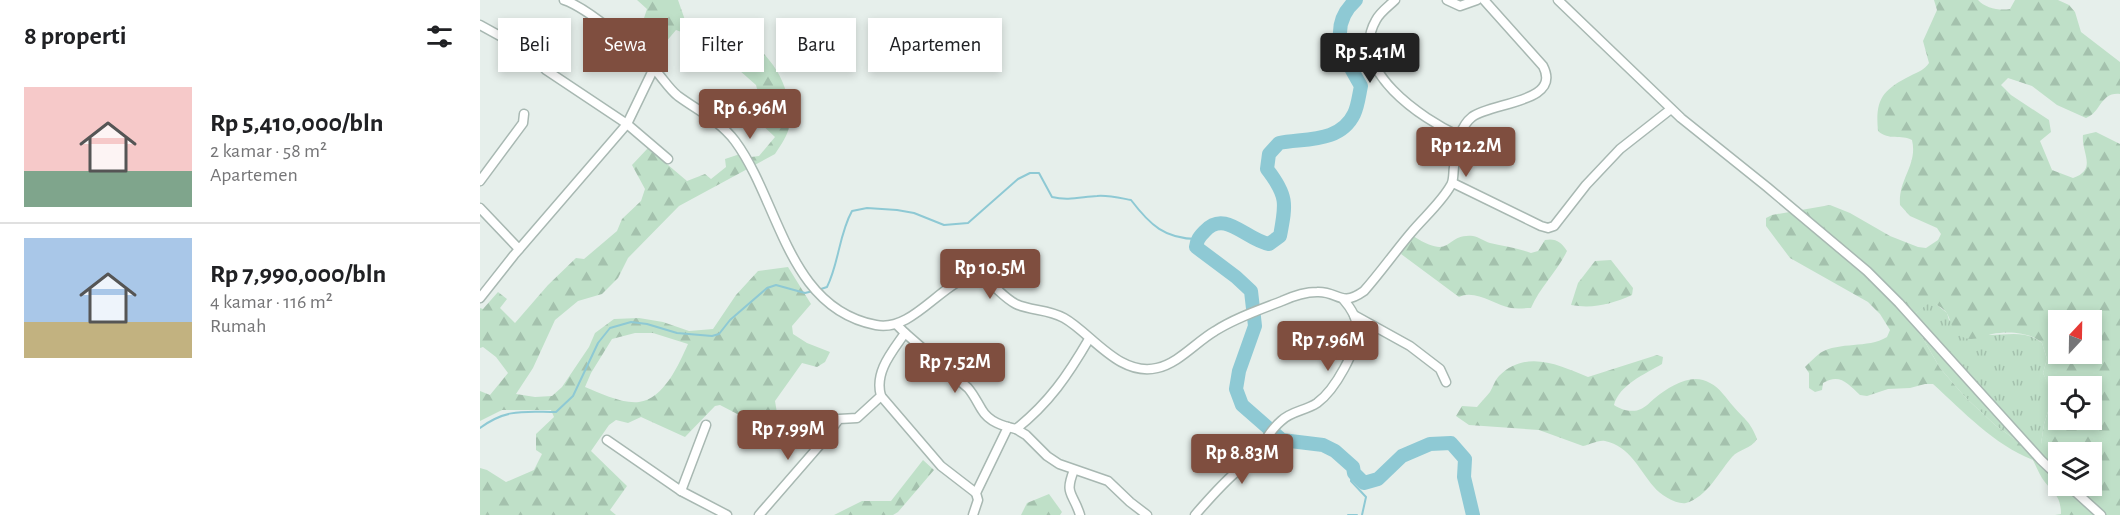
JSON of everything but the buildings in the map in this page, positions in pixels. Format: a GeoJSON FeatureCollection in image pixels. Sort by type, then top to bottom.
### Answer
{"type":"FeatureCollection","features":[{"type":"Feature","properties":{"kind":"street"},"geometry":{"type":"LineString","coordinates":[[564,0],[593,18]]}},
{"type":"Feature","properties":{"kind":"street"},"geometry":{"type":"LineString","coordinates":[[1395,0],[1376,20],[1370,37],[1377,73],[1423,116],[1460,136]]}},
{"type":"Feature","properties":{"kind":"street"},"geometry":{"type":"LineString","coordinates":[[1447,0],[1460,6],[1477,0]]}},
{"type":"Feature","properties":{"kind":"street"},"geometry":{"type":"LineString","coordinates":[[657,72],[677,95],[720,125],[735,141],[756,177],[799,267],[810,285],[832,307],[864,322],[877,325],[897,325],[949,289],[975,276],[984,279],[1015,303],[1054,313],[1066,319],[1089,339],[1121,361],[1144,369],[1158,368],[1172,361],[1212,332],[1267,307],[1307,293],[1322,292],[1343,299],[1357,296],[1364,291],[1453,183],[1460,136],[1471,118],[1497,106],[1524,100],[1534,95],[1540,91],[1547,79],[1542,66],[1484,0]]}},
{"type":"Feature","properties":{"kind":"street"},"geometry":{"type":"LineString","coordinates":[[1558,0],[1671,110],[1867,271],[2048,467]]}},
{"type":"Feature","properties":{"kind":"street"},"geometry":{"type":"LineString","coordinates":[[480,24],[530,52],[546,70],[627,124],[668,159]]}},
{"type":"Feature","properties":{"kind":"street"},"geometry":{"type":"LineString","coordinates":[[480,298],[519,249],[627,124],[652,72]]}},
{"type":"Feature","properties":{"kind":"street"},"geometry":{"type":"LineString","coordinates":[[1453,183],[1541,226],[1548,228],[1554,226],[1586,185],[1620,149],[1671,110]]}},
{"type":"Feature","properties":{"kind":"street"},"geometry":{"type":"LineString","coordinates":[[480,181],[523,123],[524,114]]}},
{"type":"Feature","properties":{"kind":"street"},"geometry":{"type":"LineString","coordinates":[[480,208],[519,249]]}},
{"type":"Feature","properties":{"kind":"street"},"geometry":{"type":"LineString","coordinates":[[1195,515],[1218,489],[1254,459],[1280,421],[1290,413],[1302,411],[1317,402],[1340,377],[1355,340],[1357,328],[1354,315],[1343,299]]}},
{"type":"Feature","properties":{"kind":"street"},"geometry":{"type":"LineString","coordinates":[[1354,315],[1410,346],[1440,369],[1446,382]]}},
{"type":"Feature","properties":{"kind":"street"},"geometry":{"type":"LineString","coordinates":[[897,325],[968,388],[992,420],[1026,435],[1047,456],[1074,470],[1108,481],[1142,513]]}},
{"type":"Feature","properties":{"kind":"street"},"geometry":{"type":"LineString","coordinates":[[905,333],[883,367],[879,379],[881,396],[941,466],[976,493],[978,500],[973,515]]}},
{"type":"Feature","properties":{"kind":"street"},"geometry":{"type":"LineString","coordinates":[[976,493],[989,461],[1012,428],[1034,414],[1060,386],[1089,339]]}},
{"type":"Feature","properties":{"kind":"street"},"geometry":{"type":"LineString","coordinates":[[759,515],[819,446],[839,419],[857,418],[881,396]]}},
{"type":"Feature","properties":{"kind":"street"},"geometry":{"type":"LineString","coordinates":[[681,491],[706,425]]}},
{"type":"Feature","properties":{"kind":"street"},"geometry":{"type":"LineString","coordinates":[[607,440],[681,491],[727,515]]}},
{"type":"Feature","properties":{"kind":"street"},"geometry":{"type":"LineString","coordinates":[[1074,470],[1068,485],[1080,515]]}},
{"type":"Feature","properties":{"kind":"street"},"geometry":{"type":"LineString","coordinates":[[2080,496],[2101,515]]}},
{"type":"Feature","properties":{"kind":"green space"},"geometry":{"type":"Polygon","coordinates":[[[637,0],[678,0],[684,18],[680,18],[680,31],[676,30],[668,40],[668,18],[644,18],[647,9],[637,0]]]}},
{"type":"Feature","properties":{"kind":"green space"},"geometry":{"type":"Polygon","coordinates":[[[1934,0],[1978,0],[1988,7],[2001,10],[2010,9],[2015,0],[2058,0],[2069,5],[2075,12],[2081,32],[2120,62],[2120,94],[2108,96],[2095,112],[2086,118],[2057,105],[2032,86],[2008,78],[2001,85],[2011,95],[2049,120],[2051,132],[2040,141],[2052,170],[2073,178],[2085,170],[2087,160],[2083,135],[2096,132],[2120,144],[2120,515],[2055,515],[2061,514],[2061,507],[2056,496],[2102,496],[2102,442],[2048,442],[2048,485],[2033,460],[1992,436],[1933,384],[1888,389],[1867,396],[1860,395],[1843,381],[1834,379],[1823,383],[1822,390],[1815,392],[1809,388],[1809,373],[1805,367],[1820,353],[1836,347],[1879,341],[1887,337],[1890,330],[1880,314],[1868,302],[1790,258],[1766,226],[1766,218],[1830,205],[1850,213],[1890,236],[1918,247],[1926,248],[1938,240],[1941,234],[1937,228],[1910,216],[1900,205],[1902,187],[1912,157],[1912,140],[1882,134],[1878,131],[1877,120],[1879,104],[1887,91],[1929,63],[1923,41],[1937,10],[1934,0]],[[1931,301],[1915,314],[1917,328],[1940,368],[1965,397],[1995,425],[2013,438],[2027,444],[2041,444],[2048,412],[2048,430],[2102,430],[2102,376],[2048,376],[2048,385],[2043,373],[2047,359],[2042,343],[2037,339],[2012,333],[1992,334],[1975,339],[1965,338],[1956,333],[1945,311],[1931,301]]]}},
{"type":"Feature","properties":{"kind":"green space"},"geometry":{"type":"Polygon","coordinates":[[[764,54],[781,78],[787,93],[791,117],[784,140],[775,154],[679,206],[628,258],[618,278],[602,294],[578,301],[555,320],[533,368],[516,394],[535,397],[552,396],[562,387],[589,347],[595,333],[614,319],[639,318],[663,322],[689,331],[713,329],[736,295],[758,271],[788,267],[811,304],[792,326],[793,334],[807,343],[830,352],[825,362],[817,367],[802,363],[775,401],[778,419],[784,426],[772,436],[753,436],[743,417],[720,405],[715,406],[685,437],[641,417],[628,423],[616,420],[609,425],[591,451],[627,486],[610,510],[616,515],[480,515],[480,468],[506,482],[534,470],[542,454],[536,450],[536,434],[554,417],[551,410],[502,410],[480,421],[480,391],[490,395],[508,373],[496,357],[483,347],[480,348],[480,308],[483,309],[498,292],[507,299],[500,308],[515,323],[548,285],[576,258],[584,259],[617,231],[622,219],[641,201],[645,189],[632,165],[648,148],[687,181],[705,174],[711,179],[726,167],[725,159],[740,154],[751,157],[759,156],[775,137],[755,118],[761,104],[756,85],[741,72],[764,72],[764,54]],[[635,333],[612,339],[585,387],[611,398],[626,401],[639,402],[648,399],[663,388],[670,379],[688,344],[653,333],[635,333]]]}},
{"type":"Feature","properties":{"kind":"green space"},"geometry":{"type":"Polygon","coordinates":[[[1413,236],[1436,247],[1442,247],[1457,238],[1473,236],[1490,243],[1531,253],[1538,251],[1545,240],[1555,240],[1567,251],[1531,308],[1514,308],[1478,296],[1459,297],[1401,254],[1407,241],[1413,236]]]}},
{"type":"Feature","properties":{"kind":"green space"},"geometry":{"type":"Polygon","coordinates":[[[1611,260],[1633,288],[1632,295],[1602,305],[1571,305],[1578,283],[1595,261],[1611,260]]]}},
{"type":"Feature","properties":{"kind":"green space"},"geometry":{"type":"Polygon","coordinates":[[[1931,300],[1947,313],[1949,320],[1975,331],[1990,335],[2030,336],[2042,343],[2047,359],[2043,373],[2048,384],[2048,412],[2041,444],[2027,444],[2013,438],[1995,425],[1965,397],[1940,368],[1917,328],[1915,314],[1931,300]]]}},
{"type":"Feature","properties":{"kind":"green space"},"geometry":{"type":"Polygon","coordinates":[[[1657,355],[1663,357],[1662,364],[1627,386],[1614,405],[1627,410],[1638,410],[1674,385],[1689,380],[1703,380],[1714,385],[1723,393],[1749,424],[1757,439],[1752,445],[1732,457],[1700,495],[1686,503],[1674,501],[1660,493],[1628,453],[1614,444],[1602,441],[1583,446],[1539,430],[1469,425],[1456,416],[1462,406],[1477,407],[1490,392],[1499,376],[1520,363],[1531,361],[1554,364],[1588,377],[1657,355]]]}},
{"type":"Feature","properties":{"kind":"green space"},"geometry":{"type":"Polygon","coordinates":[[[923,460],[934,470],[898,512],[893,515],[834,515],[862,501],[891,501],[923,460]]]}},
{"type":"Feature","properties":{"kind":"green space"},"geometry":{"type":"Polygon","coordinates":[[[1049,494],[1062,512],[1060,515],[1021,515],[1027,503],[1049,494]]]}},
{"type":"Feature","properties":{"kind":"waterway"},"geometry":{"type":"LineString","coordinates":[[1356,0],[1347,10],[1340,31],[1344,53],[1361,86],[1354,114],[1348,123],[1331,135],[1279,143],[1269,154],[1267,169],[1279,186],[1284,201],[1280,236],[1269,244],[1228,224],[1220,223],[1205,231],[1196,247],[1251,291],[1255,326],[1239,371],[1236,389],[1242,405],[1282,440],[1323,445],[1335,451],[1353,467],[1354,473],[1364,483],[1378,479],[1402,456],[1430,444],[1451,443],[1465,459],[1464,477],[1473,515]]}},
{"type":"Feature","properties":{"kind":"waterway"},"geometry":{"type":"LineString","coordinates":[[818,290],[827,287],[831,278],[844,229],[852,211],[867,208],[897,210],[914,213],[944,225],[968,223],[1018,179],[1030,173],[1039,173],[1052,197],[1069,199],[1105,196],[1131,200],[1159,229],[1176,236],[1197,239]]}},
{"type":"Feature","properties":{"kind":"waterway"},"geometry":{"type":"LineString","coordinates":[[480,428],[499,417],[516,412],[556,412],[573,396],[598,343],[610,328],[631,322],[677,333],[712,336],[719,334],[730,320],[767,288],[776,285],[805,293],[813,291]]}},
{"type":"Feature","properties":{"kind":"waterway"},"geometry":{"type":"LineString","coordinates":[[1353,467],[1351,481],[1366,497],[1362,515]]}},
{"type":"Feature","properties":{"kind":"waterway"},"geometry":{"type":"LineString","coordinates":[[1348,515],[1357,515]]}}]}
